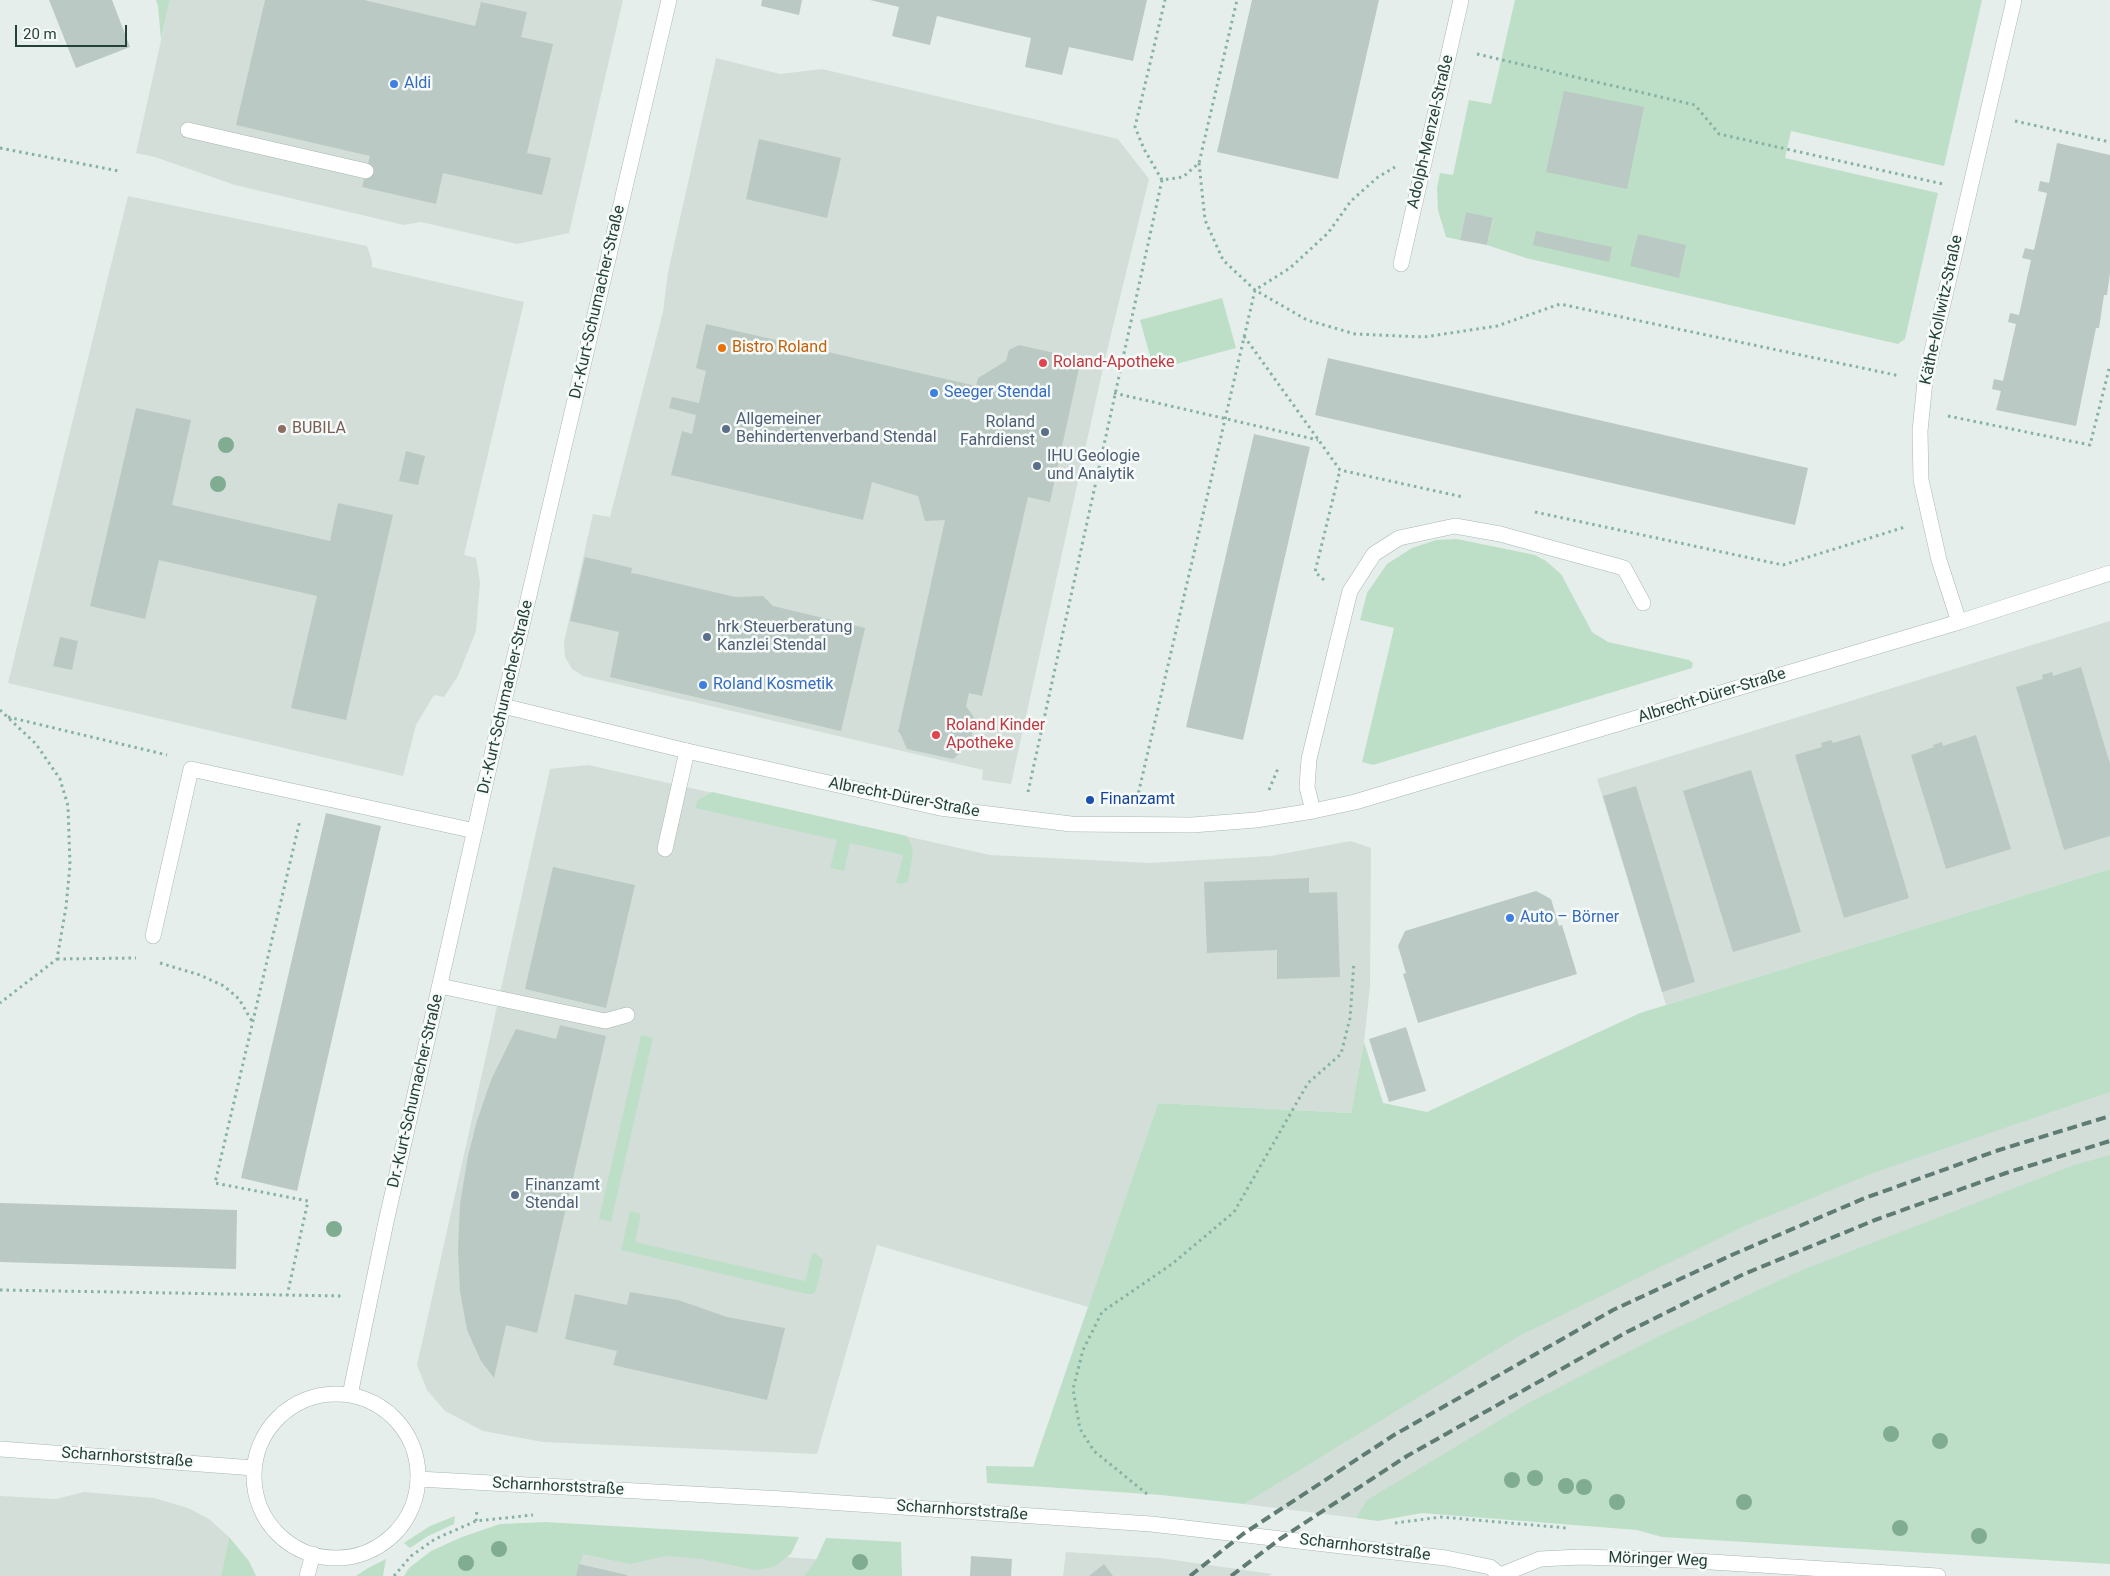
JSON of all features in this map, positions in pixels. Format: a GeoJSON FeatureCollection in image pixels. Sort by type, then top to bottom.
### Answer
{"type":"FeatureCollection","features":[{"type":"Feature","properties":{"kind":"street","name":"Dr.-Kurt-Schumacher-Straße"},"geometry":{"type":"LineString","coordinates":[[350,1395],[370,1296],[503,706],[669,0]]}},
{"type":"Feature","properties":{"kind":"street","name":"Adolph-Menzel-Straße"},"geometry":{"type":"LineString","coordinates":[[1401,264],[1460,0]]}},
{"type":"Feature","properties":{"kind":"street","name":"Käthe-Kollwitz-Straße"},"geometry":{"type":"LineString","coordinates":[[1959,622],[1939,560],[1920,480],[1922,411],[1925,381],[2014,0]]}},
{"type":"Feature","properties":{"kind":"street"},"geometry":{"type":"LineString","coordinates":[[188,130],[366,171]]}},
{"type":"Feature","properties":{"kind":"street"},"geometry":{"type":"LineString","coordinates":[[1313,811],[1307,787],[1309,759],[1350,591],[1374,554],[1399,538],[1455,526],[1500,534],[1624,568],[1643,603]]}},
{"type":"Feature","properties":{"kind":"street","name":"Albrecht-Dürer-Straße"},"geometry":{"type":"LineString","coordinates":[[503,706],[687,751],[940,808],[1022,819],[1131,826],[1192,826],[1256,820],[1313,811],[1364,799],[1959,622],[2110,574]]}},
{"type":"Feature","properties":{"kind":"street"},"geometry":{"type":"LineString","coordinates":[[665,849],[687,751]]}},
{"type":"Feature","properties":{"kind":"street"},"geometry":{"type":"LineString","coordinates":[[153,936],[191,769],[475,831]]}},
{"type":"Feature","properties":{"kind":"street"},"geometry":{"type":"LineString","coordinates":[[440,986],[605,1021],[627,1015]]}},
{"type":"Feature","properties":{"kind":"street"},"geometry":{"type":"LineString","coordinates":[[325,1394],[350,1395],[374,1403],[395,1419],[410,1440],[414,1452],[418,1479],[408,1514],[394,1534],[384,1542],[362,1553],[350,1556],[325,1557],[290,1544],[271,1527],[255,1493],[254,1468],[265,1433],[281,1414],[313,1397],[325,1394]]}},
{"type":"Feature","properties":{"kind":"street","name":"Scharnhorststraße"},"geometry":{"type":"LineString","coordinates":[[0,1449],[254,1468]]}},
{"type":"Feature","properties":{"kind":"street","name":"Scharnhorststraße"},"geometry":{"type":"LineString","coordinates":[[418,1479],[763,1498],[1169,1525],[1446,1558],[1490,1567],[1501,1576]]}},
{"type":"Feature","properties":{"kind":"street"},"geometry":{"type":"LineString","coordinates":[[307,1576],[313,1554]]}},
{"type":"Feature","properties":{"kind":"street","name":"Möringer Weg"},"geometry":{"type":"LineString","coordinates":[[1501,1576],[1540,1559],[1580,1557],[1679,1560],[1938,1576]]}},
{"type":"Feature","properties":{"kind":"path"},"geometry":{"type":"LineString","coordinates":[[1022,819],[1162,180],[1144,149],[1135,127],[1165,0]]}},
{"type":"Feature","properties":{"kind":"path"},"geometry":{"type":"LineString","coordinates":[[1237,0],[1199,163],[1205,220],[1222,260],[1255,290],[1307,320],[1355,334],[1424,337],[1497,326],[1560,304],[1925,381]]}},
{"type":"Feature","properties":{"kind":"path"},"geometry":{"type":"LineString","coordinates":[[1450,48],[1695,105],[1719,134],[1969,189]]}},
{"type":"Feature","properties":{"kind":"path"},"geometry":{"type":"LineString","coordinates":[[1987,115],[2110,142]]}},
{"type":"Feature","properties":{"kind":"path"},"geometry":{"type":"LineString","coordinates":[[0,148],[119,170]]}},
{"type":"Feature","properties":{"kind":"path"},"geometry":{"type":"LineString","coordinates":[[1131,826],[1255,290],[1290,268],[1303,257],[1328,233],[1351,201],[1378,177],[1399,164],[1424,161]]}},
{"type":"Feature","properties":{"kind":"path"},"geometry":{"type":"LineString","coordinates":[[1162,180],[1183,177],[1199,163]]}},
{"type":"Feature","properties":{"kind":"path"},"geometry":{"type":"LineString","coordinates":[[1244,336],[1340,470],[1472,499]]}},
{"type":"Feature","properties":{"kind":"path"},"geometry":{"type":"LineString","coordinates":[[1922,411],[2090,445],[2110,365]]}},
{"type":"Feature","properties":{"kind":"path"},"geometry":{"type":"LineString","coordinates":[[1114,393],[1318,440]]}},
{"type":"Feature","properties":{"kind":"path"},"geometry":{"type":"LineString","coordinates":[[1322,589],[1324,580],[1315,572],[1340,470]]}},
{"type":"Feature","properties":{"kind":"path"},"geometry":{"type":"LineString","coordinates":[[1529,511],[1783,565],[1929,519]]}},
{"type":"Feature","properties":{"kind":"path"},"geometry":{"type":"LineString","coordinates":[[0,710],[36,744],[60,778],[68,806],[70,865],[57,959]]}},
{"type":"Feature","properties":{"kind":"path"},"geometry":{"type":"LineString","coordinates":[[8,717],[171,756],[191,769]]}},
{"type":"Feature","properties":{"kind":"path"},"geometry":{"type":"LineString","coordinates":[[1256,820],[1281,759]]}},
{"type":"Feature","properties":{"kind":"path"},"geometry":{"type":"LineString","coordinates":[[287,1296],[308,1201],[215,1183],[307,794]]}},
{"type":"Feature","properties":{"kind":"path"},"geometry":{"type":"LineString","coordinates":[[0,1003],[57,959],[144,959]]}},
{"type":"Feature","properties":{"kind":"path"},"geometry":{"type":"LineString","coordinates":[[154,961],[200,975],[224,986],[239,999],[253,1023]]}},
{"type":"Feature","properties":{"kind":"path"},"geometry":{"type":"LineString","coordinates":[[1155,1496],[1146,1494],[1094,1451],[1080,1429],[1073,1389],[1083,1350],[1102,1312],[1172,1264],[1234,1212],[1308,1083],[1341,1054],[1350,1018],[1354,962]]}},
{"type":"Feature","properties":{"kind":"path"},"geometry":{"type":"LineString","coordinates":[[0,1290],[370,1296]]}},
{"type":"Feature","properties":{"kind":"path"},"geometry":{"type":"LineString","coordinates":[[394,1576],[411,1556],[435,1539],[476,1521],[534,1515]]}},
{"type":"Feature","properties":{"kind":"path"},"geometry":{"type":"LineString","coordinates":[[1388,1525],[1407,1520],[1442,1517],[1571,1528]]}},
{"type":"Feature","properties":{"kind":"shaded area"},"geometry":{"type":"Polygon","coordinates":[[[170,0],[623,0],[569,233],[517,244],[421,222],[404,225],[235,185],[155,157],[136,153],[170,0]]]}},
{"type":"Feature","properties":{"kind":"shaded area"},"geometry":{"type":"Polygon","coordinates":[[[716,58],[780,74],[822,69],[1118,139],[1149,179],[1105,359],[1011,784],[982,780],[983,770],[583,676],[572,669],[565,657],[564,642],[593,514],[610,517],[663,312],[668,272],[716,58]]]}},
{"type":"Feature","properties":{"kind":"shaded area","name":"BUBILA"},"geometry":{"type":"Polygon","coordinates":[[[128,196],[367,246],[372,267],[524,302],[464,555],[476,558],[480,582],[476,631],[458,676],[444,697],[434,695],[416,725],[403,776],[8,683],[128,196]]]}},
{"type":"Feature","properties":{"kind":"shaded area"},"geometry":{"type":"Polygon","coordinates":[[[2110,621],[2110,869],[1666,1005],[1597,779],[2110,621]]]}},
{"type":"Feature","properties":{"kind":"shaded area"},"geometry":{"type":"Polygon","coordinates":[[[588,765],[990,855],[1150,863],[1271,856],[1351,841],[1371,848],[1370,986],[1364,1042],[1351,1113],[1158,1103],[1088,1307],[877,1245],[817,1454],[543,1442],[483,1431],[445,1411],[427,1390],[417,1365],[550,769],[588,765]]]}},
{"type":"Feature","properties":{"kind":"shaded area"},"geometry":{"type":"Polygon","coordinates":[[[2110,1075],[2110,1173],[1655,1351],[1356,1518],[1244,1504],[1324,1433],[1571,1289],[2110,1075]]]}},
{"type":"Feature","properties":{"kind":"shaded area"},"geometry":{"type":"Polygon","coordinates":[[[84,1492],[154,1498],[188,1508],[209,1519],[229,1537],[221,1576],[0,1576],[0,1496],[56,1499],[84,1492]]]}},
{"type":"Feature","properties":{"kind":"shaded area"},"geometry":{"type":"Polygon","coordinates":[[[534,1540],[845,1561],[842,1576],[525,1576],[534,1540]]]}},
{"type":"Feature","properties":{"kind":"shaded area"},"geometry":{"type":"Polygon","coordinates":[[[1066,1552],[1160,1558],[1272,1574],[1269,1576],[1063,1576],[1066,1552]]]}},
{"type":"Feature","properties":{"kind":"green space"},"geometry":{"type":"Polygon","coordinates":[[[156,0],[170,0],[161,39],[158,6],[156,0]]]}},
{"type":"Feature","properties":{"kind":"green space"},"geometry":{"type":"Polygon","coordinates":[[[1515,0],[1982,0],[1944,166],[1791,131],[1785,158],[1938,193],[1905,339],[1898,344],[1526,258],[1487,245],[1493,219],[1466,212],[1460,240],[1446,237],[1438,210],[1437,188],[1440,173],[1453,175],[1469,100],[1491,104],[1515,0]]]}},
{"type":"Feature","properties":{"kind":"green space"},"geometry":{"type":"Polygon","coordinates":[[[1222,298],[1236,348],[1154,370],[1140,320],[1222,298]]]}},
{"type":"Feature","properties":{"kind":"green space"},"geometry":{"type":"Polygon","coordinates":[[[1457,539],[1535,555],[1546,561],[1561,574],[1592,632],[1608,642],[1689,660],[1693,663],[1692,668],[1373,765],[1362,762],[1394,628],[1360,620],[1367,593],[1387,564],[1412,548],[1436,540],[1457,539]]]}},
{"type":"Feature","properties":{"kind":"green space"},"geometry":{"type":"Polygon","coordinates":[[[712,792],[907,836],[913,854],[908,881],[902,884],[896,883],[903,855],[850,843],[844,871],[830,868],[837,840],[695,808],[698,800],[712,792]]]}},
{"type":"Feature","properties":{"kind":"green space"},"geometry":{"type":"Polygon","coordinates":[[[2110,869],[2110,1092],[1873,1173],[1747,1225],[1519,1336],[1244,1504],[1161,1495],[987,1483],[986,1466],[1033,1467],[1158,1103],[1351,1113],[1364,1042],[1383,1103],[1427,1112],[1640,1013],[2110,869]]]}},
{"type":"Feature","properties":{"kind":"green space"},"geometry":{"type":"Polygon","coordinates":[[[641,1035],[653,1038],[611,1222],[599,1219],[641,1035]]]}},
{"type":"Feature","properties":{"kind":"green space"},"geometry":{"type":"Polygon","coordinates":[[[2110,1155],[2110,1564],[1662,1537],[1637,1530],[1422,1513],[1378,1521],[1356,1518],[1367,1500],[1530,1402],[1661,1335],[1802,1270],[2074,1165],[2110,1155]]]}},
{"type":"Feature","properties":{"kind":"green space"},"geometry":{"type":"Polygon","coordinates":[[[630,1211],[641,1214],[635,1242],[805,1281],[812,1253],[816,1254],[823,1260],[816,1291],[813,1294],[807,1294],[621,1250],[630,1211]]]}},
{"type":"Feature","properties":{"kind":"green space"},"geometry":{"type":"Polygon","coordinates":[[[455,1516],[454,1524],[428,1536],[410,1548],[404,1543],[430,1526],[455,1516]]]}},
{"type":"Feature","properties":{"kind":"green space"},"geometry":{"type":"Polygon","coordinates":[[[545,1522],[799,1537],[791,1554],[774,1567],[755,1570],[702,1559],[666,1556],[630,1564],[583,1554],[576,1576],[404,1576],[409,1568],[431,1551],[462,1537],[500,1524],[545,1522]]]}},
{"type":"Feature","properties":{"kind":"green space"},"geometry":{"type":"Polygon","coordinates":[[[229,1537],[249,1561],[256,1576],[221,1576],[229,1537]]]}},
{"type":"Feature","properties":{"kind":"green space"},"geometry":{"type":"Polygon","coordinates":[[[826,1538],[901,1542],[902,1576],[804,1576],[816,1560],[826,1538]]]}},
{"type":"Feature","properties":{"kind":"green space"},"geometry":{"type":"Polygon","coordinates":[[[386,1559],[383,1576],[356,1576],[368,1568],[386,1559]]]}},
{"type":"Feature","properties":{"kind":"building"},"geometry":{"type":"Polygon","coordinates":[[[49,0],[112,0],[130,47],[76,68],[49,0]]]}},
{"type":"Feature","properties":{"kind":"building","name":"Aldi"},"geometry":{"type":"Polygon","coordinates":[[[265,0],[364,0],[475,26],[481,2],[527,12],[521,37],[553,44],[527,153],[551,158],[542,195],[443,173],[436,204],[362,187],[370,156],[236,125],[265,0]]]}},
{"type":"Feature","properties":{"kind":"building"},"geometry":{"type":"Polygon","coordinates":[[[762,0],[802,0],[799,15],[761,6],[762,0]]]}},
{"type":"Feature","properties":{"kind":"building"},"geometry":{"type":"Polygon","coordinates":[[[870,0],[1147,0],[1133,61],[1069,47],[1062,75],[1025,67],[1031,38],[937,16],[930,45],[892,36],[899,7],[870,0]]]}},
{"type":"Feature","properties":{"kind":"building"},"geometry":{"type":"Polygon","coordinates":[[[1252,0],[1379,0],[1338,179],[1217,152],[1252,0]]]}},
{"type":"Feature","properties":{"kind":"building"},"geometry":{"type":"Polygon","coordinates":[[[1564,91],[1644,107],[1627,189],[1546,172],[1564,91]]]}},
{"type":"Feature","properties":{"kind":"building"},"geometry":{"type":"Polygon","coordinates":[[[759,139],[841,158],[827,218],[746,199],[759,139]]]}},
{"type":"Feature","properties":{"kind":"building"},"geometry":{"type":"Polygon","coordinates":[[[2057,143],[2110,155],[2110,273],[2107,295],[2104,295],[2099,328],[2096,328],[2076,426],[1996,410],[2001,391],[1992,389],[1994,379],[2003,381],[2016,324],[2008,322],[2010,313],[2019,315],[2031,260],[2022,258],[2025,248],[2034,250],[2047,193],[2038,191],[2040,181],[2049,183],[2057,143]]]}},
{"type":"Feature","properties":{"kind":"building"},"geometry":{"type":"Polygon","coordinates":[[[1466,212],[1493,218],[1487,245],[1460,240],[1466,212]]]}},
{"type":"Feature","properties":{"kind":"building"},"geometry":{"type":"Polygon","coordinates":[[[1536,231],[1612,247],[1609,262],[1533,245],[1536,231]]]}},
{"type":"Feature","properties":{"kind":"building"},"geometry":{"type":"Polygon","coordinates":[[[1638,234],[1686,245],[1679,278],[1630,266],[1638,234]]]}},
{"type":"Feature","properties":{"kind":"building"},"geometry":{"type":"Polygon","coordinates":[[[706,324],[976,386],[978,378],[1006,361],[1009,350],[1019,345],[1072,357],[1079,368],[1050,502],[1028,497],[982,696],[969,693],[966,706],[975,719],[969,749],[966,748],[953,759],[907,749],[898,732],[945,520],[925,521],[918,496],[872,482],[863,520],[671,475],[682,431],[692,434],[696,415],[669,408],[672,397],[699,403],[706,371],[696,368],[706,324]]]}},
{"type":"Feature","properties":{"kind":"building"},"geometry":{"type":"Polygon","coordinates":[[[1328,358],[1808,468],[1795,525],[1315,415],[1328,358]]]}},
{"type":"Feature","properties":{"kind":"building"},"geometry":{"type":"Polygon","coordinates":[[[136,408],[191,420],[172,505],[330,541],[338,503],[393,515],[346,720],[291,708],[317,596],[159,560],[145,619],[90,606],[136,408]]]}},
{"type":"Feature","properties":{"kind":"building"},"geometry":{"type":"Polygon","coordinates":[[[1254,434],[1310,447],[1243,740],[1186,727],[1254,434]]]}},
{"type":"Feature","properties":{"kind":"building"},"geometry":{"type":"Polygon","coordinates":[[[406,451],[425,456],[418,485],[399,481],[406,451]]]}},
{"type":"Feature","properties":{"kind":"building"},"geometry":{"type":"Polygon","coordinates":[[[585,557],[632,568],[631,575],[633,573],[735,597],[763,596],[773,606],[865,628],[841,731],[610,677],[619,632],[570,621],[585,557]]]}},
{"type":"Feature","properties":{"kind":"building"},"geometry":{"type":"Polygon","coordinates":[[[60,637],[78,641],[72,670],[53,666],[60,637]]]}},
{"type":"Feature","properties":{"kind":"building"},"geometry":{"type":"Polygon","coordinates":[[[2081,667],[2110,764],[2110,836],[2064,850],[2016,687],[2043,679],[2042,675],[2052,672],[2053,676],[2081,667]]]}},
{"type":"Feature","properties":{"kind":"building"},"geometry":{"type":"Polygon","coordinates":[[[1860,735],[1909,898],[1844,918],[1795,755],[1822,747],[1821,743],[1831,740],[1833,743],[1860,735]]]}},
{"type":"Feature","properties":{"kind":"building"},"geometry":{"type":"Polygon","coordinates":[[[1976,735],[2011,849],[1946,869],[1911,755],[1934,747],[1933,745],[1942,742],[1943,746],[1976,735]]]}},
{"type":"Feature","properties":{"kind":"building"},"geometry":{"type":"Polygon","coordinates":[[[1751,770],[1801,932],[1733,952],[1683,791],[1751,770]]]}},
{"type":"Feature","properties":{"kind":"building"},"geometry":{"type":"Polygon","coordinates":[[[1636,786],[1695,982],[1662,992],[1603,796],[1636,786]]]}},
{"type":"Feature","properties":{"kind":"building"},"geometry":{"type":"Polygon","coordinates":[[[326,813],[381,826],[297,1191],[241,1178],[326,813]]]}},
{"type":"Feature","properties":{"kind":"building"},"geometry":{"type":"Polygon","coordinates":[[[553,867],[635,885],[606,1008],[525,989],[553,867]]]}},
{"type":"Feature","properties":{"kind":"building"},"geometry":{"type":"Polygon","coordinates":[[[1309,878],[1309,893],[1337,892],[1340,977],[1277,979],[1277,950],[1207,953],[1204,882],[1309,878]]]}},
{"type":"Feature","properties":{"kind":"building"},"geometry":{"type":"Polygon","coordinates":[[[1536,891],[1551,899],[1559,926],[1562,925],[1577,974],[1418,1023],[1403,974],[1406,973],[1398,946],[1405,931],[1536,891]]]}},
{"type":"Feature","properties":{"kind":"building","name":"Finanzamt Stendal"},"geometry":{"type":"Polygon","coordinates":[[[560,1025],[606,1036],[537,1333],[506,1325],[494,1378],[481,1361],[467,1330],[460,1291],[458,1250],[460,1204],[468,1156],[477,1121],[491,1080],[516,1029],[556,1039],[560,1025]]]}},
{"type":"Feature","properties":{"kind":"building"},"geometry":{"type":"Polygon","coordinates":[[[1406,1027],[1426,1091],[1389,1102],[1369,1039],[1406,1027]]]}},
{"type":"Feature","properties":{"kind":"building"},"geometry":{"type":"Polygon","coordinates":[[[0,1203],[237,1210],[236,1269],[0,1262],[0,1203]]]}},
{"type":"Feature","properties":{"kind":"building"},"geometry":{"type":"Polygon","coordinates":[[[630,1292],[678,1300],[727,1317],[785,1328],[767,1400],[613,1365],[617,1351],[565,1339],[575,1294],[627,1305],[630,1292]]]}},
{"type":"Feature","properties":{"kind":"building"},"geometry":{"type":"Polygon","coordinates":[[[971,1556],[1012,1559],[1011,1576],[970,1576],[971,1556]]]}},
{"type":"Feature","properties":{"kind":"building"},"geometry":{"type":"Polygon","coordinates":[[[579,1564],[627,1575],[627,1576],[576,1576],[579,1564]]]}},
{"type":"Feature","properties":{"kind":"building"},"geometry":{"type":"Polygon","coordinates":[[[1104,1564],[1113,1576],[1089,1576],[1104,1564]]]}},
{"type":"Feature","properties":{"kind":"railway"},"geometry":{"type":"LineString","coordinates":[[1190,1576],[1243,1534],[1394,1435],[1613,1310],[1734,1254],[1865,1198],[1999,1150],[2110,1116]]}},
{"type":"Feature","properties":{"kind":"railway"},"geometry":{"type":"LineString","coordinates":[[1231,1576],[1280,1539],[1407,1456],[1627,1332],[1744,1274],[1875,1220],[2006,1173],[2110,1141]]}},
{"type":"Feature","properties":{"kind":"place","name":"Aldi"},"geometry":{"type":"Point","coordinates":[394,84]}},
{"type":"Feature","properties":{"kind":"place","name":"Bistro Roland"},"geometry":{"type":"Point","coordinates":[722,348]}},
{"type":"Feature","properties":{"kind":"place","name":"Roland-Apotheke"},"geometry":{"type":"Point","coordinates":[1043,363]}},
{"type":"Feature","properties":{"kind":"place","name":"Seeger Stendal"},"geometry":{"type":"Point","coordinates":[934,393]}},
{"type":"Feature","properties":{"kind":"place","name":"BUBILA"},"geometry":{"type":"Point","coordinates":[282,429]}},
{"type":"Feature","properties":{"kind":"place","name":"Allgemeiner Behindertenverband Stendal"},"geometry":{"type":"Point","coordinates":[726,429]}},
{"type":"Feature","properties":{"kind":"place","name":"Roland Fahrdienst"},"geometry":{"type":"Point","coordinates":[1045,432]}},
{"type":"Feature","properties":{"kind":"place","name":"IHU Geologie und Analytik"},"geometry":{"type":"Point","coordinates":[1037,466]}},
{"type":"Feature","properties":{"kind":"place","name":"hrk Steuerberatung Kanzlei Stendal"},"geometry":{"type":"Point","coordinates":[707,637]}},
{"type":"Feature","properties":{"kind":"place","name":"Roland Kosmetik"},"geometry":{"type":"Point","coordinates":[703,685]}},
{"type":"Feature","properties":{"kind":"place","name":"Roland Kinder Apotheke"},"geometry":{"type":"Point","coordinates":[936,735]}},
{"type":"Feature","properties":{"kind":"place","name":"Finanzamt"},"geometry":{"type":"Point","coordinates":[1090,800]}},
{"type":"Feature","properties":{"kind":"place","name":"Auto – Börner"},"geometry":{"type":"Point","coordinates":[1510,918]}},
{"type":"Feature","properties":{"kind":"place","name":"Finanzamt Stendal"},"geometry":{"type":"Point","coordinates":[515,1195]}}]}
